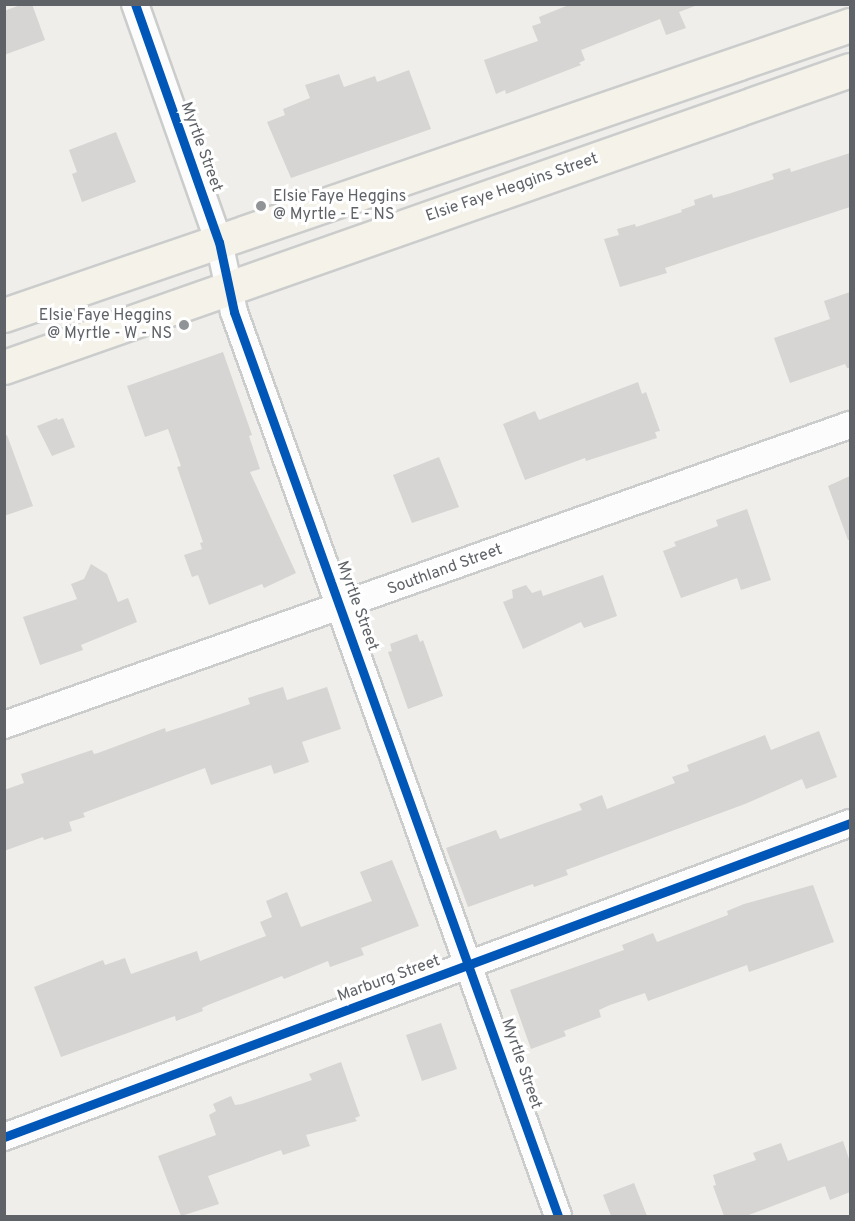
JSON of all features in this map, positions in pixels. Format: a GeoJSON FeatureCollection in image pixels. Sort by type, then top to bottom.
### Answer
{"type":"FeatureCollection","features":[{"type":"Feature","properties":{"kind":"main road"},"geometry":{"type":"LineString","coordinates":[[4,315],[850,25]]}},
{"type":"Feature","properties":{"kind":"main road","name":"Elsie Faye Heggins Street"},"geometry":{"type":"LineString","coordinates":[[4,367],[850,70]]}},
{"type":"Feature","properties":{"kind":"main road"},"geometry":{"type":"LineString","coordinates":[[664,88],[679,130]]}},
{"type":"Feature","properties":{"kind":"street","name":"Myrtle Street"},"geometry":{"type":"LineString","coordinates":[[135,4],[219,242],[234,312],[342,606],[558,1216]]}},
{"type":"Feature","properties":{"kind":"street","name":"Southland Street"},"geometry":{"type":"LineString","coordinates":[[4,725],[204,652],[342,606],[850,425]]}},
{"type":"Feature","properties":{"kind":"street","name":"Marburg Street"},"geometry":{"type":"LineString","coordinates":[[4,1137],[850,823]]}},
{"type":"Feature","properties":{"kind":"building"},"geometry":{"type":"Polygon","coordinates":[[[23,4],[32,4],[45,40],[4,55],[4,11],[23,4]]]}},
{"type":"Feature","properties":{"kind":"building"},"geometry":{"type":"Polygon","coordinates":[[[571,4],[695,4],[695,6],[679,12],[686,28],[666,35],[660,19],[581,50],[585,60],[579,63],[581,65],[506,94],[505,90],[496,94],[484,60],[538,41],[532,26],[541,23],[539,17],[571,4]]]}},
{"type":"Feature","properties":{"kind":"building"},"geometry":{"type":"Polygon","coordinates":[[[409,70],[431,129],[291,178],[267,122],[285,115],[283,109],[310,98],[305,85],[339,74],[344,87],[375,76],[377,82],[409,70]]]}},
{"type":"Feature","properties":{"kind":"building"},"geometry":{"type":"Polygon","coordinates":[[[116,132],[136,182],[82,202],[72,174],[77,172],[69,150],[116,132]]]}},
{"type":"Feature","properties":{"kind":"building"},"geometry":{"type":"Polygon","coordinates":[[[850,153],[850,207],[665,268],[667,273],[620,287],[604,239],[619,235],[617,229],[635,224],[636,227],[682,212],[681,210],[695,205],[694,200],[712,194],[713,198],[774,179],[772,174],[790,168],[791,172],[850,153]]]}},
{"type":"Feature","properties":{"kind":"building"},"geometry":{"type":"Polygon","coordinates":[[[850,292],[850,368],[847,368],[845,364],[790,383],[774,338],[830,319],[824,301],[850,292]]]}},
{"type":"Feature","properties":{"kind":"building"},"geometry":{"type":"Polygon","coordinates":[[[223,352],[252,435],[249,436],[260,469],[250,472],[296,573],[264,588],[262,584],[209,605],[198,575],[192,577],[184,555],[202,549],[200,543],[203,542],[177,467],[181,466],[168,429],[145,437],[127,386],[223,352]]]}},
{"type":"Feature","properties":{"kind":"building"},"geometry":{"type":"Polygon","coordinates":[[[638,382],[642,394],[646,392],[660,431],[655,432],[657,438],[586,461],[585,458],[525,480],[503,424],[535,411],[539,420],[638,382]]]}},
{"type":"Feature","properties":{"kind":"building"},"geometry":{"type":"Polygon","coordinates":[[[57,418],[58,420],[63,418],[75,447],[52,456],[37,426],[57,418]]]}},
{"type":"Feature","properties":{"kind":"building"},"geometry":{"type":"Polygon","coordinates":[[[7,435],[33,506],[4,516],[4,436],[7,435]]]}},
{"type":"Feature","properties":{"kind":"building"},"geometry":{"type":"Polygon","coordinates":[[[439,457],[459,507],[412,523],[393,475],[439,457]]]}},
{"type":"Feature","properties":{"kind":"building"},"geometry":{"type":"Polygon","coordinates":[[[850,476],[850,540],[848,540],[828,486],[850,476]]]}},
{"type":"Feature","properties":{"kind":"building"},"geometry":{"type":"Polygon","coordinates":[[[747,509],[771,580],[741,590],[737,578],[681,598],[663,551],[676,546],[674,542],[718,526],[716,520],[747,509]]]}},
{"type":"Feature","properties":{"kind":"building"},"geometry":{"type":"Polygon","coordinates":[[[91,564],[107,574],[118,602],[128,598],[137,622],[81,645],[83,650],[40,665],[23,617],[77,599],[71,584],[84,579],[91,564]]]}},
{"type":"Feature","properties":{"kind":"building"},"geometry":{"type":"Polygon","coordinates":[[[603,575],[617,616],[584,628],[581,622],[523,649],[503,602],[513,598],[512,590],[526,585],[532,593],[541,590],[543,596],[603,575]]]}},
{"type":"Feature","properties":{"kind":"building"},"geometry":{"type":"Polygon","coordinates":[[[417,634],[420,642],[423,640],[443,696],[408,709],[388,652],[392,651],[390,644],[417,634]]]}},
{"type":"Feature","properties":{"kind":"building"},"geometry":{"type":"Polygon","coordinates":[[[283,687],[287,700],[327,687],[341,729],[302,742],[309,762],[274,774],[271,765],[211,785],[205,768],[83,813],[85,817],[69,822],[72,831],[44,840],[43,837],[4,851],[4,790],[24,783],[21,774],[92,750],[94,754],[98,753],[165,728],[166,732],[194,723],[250,704],[248,698],[283,687]]]}},
{"type":"Feature","properties":{"kind":"building"},"geometry":{"type":"Polygon","coordinates":[[[819,731],[837,777],[806,789],[802,779],[745,804],[566,870],[568,875],[534,887],[533,884],[468,907],[446,848],[496,830],[500,839],[582,810],[579,804],[602,795],[607,809],[675,783],[672,777],[689,771],[687,765],[765,735],[771,750],[819,731]]]}},
{"type":"Feature","properties":{"kind":"building"},"geometry":{"type":"Polygon","coordinates":[[[392,860],[419,926],[361,948],[364,955],[330,967],[328,961],[284,979],[282,976],[208,1005],[202,1008],[203,1011],[176,1021],[175,1016],[61,1057],[34,987],[103,960],[105,965],[125,958],[131,974],[197,951],[200,961],[266,936],[260,922],[272,917],[266,901],[287,892],[301,927],[372,901],[360,872],[392,860]]]}},
{"type":"Feature","properties":{"kind":"building"},"geometry":{"type":"Polygon","coordinates":[[[813,885],[834,942],[749,972],[747,965],[648,1001],[645,993],[610,1005],[599,1010],[601,1017],[564,1031],[566,1036],[531,1049],[510,990],[624,950],[622,945],[653,933],[657,942],[728,915],[727,911],[744,904],[813,885]]]}},
{"type":"Feature","properties":{"kind":"building"},"geometry":{"type":"Polygon","coordinates":[[[441,1023],[457,1069],[422,1081],[406,1035],[441,1023]]]}},
{"type":"Feature","properties":{"kind":"building"},"geometry":{"type":"Polygon","coordinates":[[[341,1062],[360,1116],[355,1118],[357,1121],[306,1135],[310,1146],[283,1155],[281,1150],[208,1176],[219,1204],[181,1216],[158,1156],[216,1135],[209,1115],[216,1111],[213,1104],[231,1096],[235,1105],[242,1104],[312,1080],[309,1074],[341,1062]]]}},
{"type":"Feature","properties":{"kind":"building"},"geometry":{"type":"Polygon","coordinates":[[[843,1141],[850,1162],[850,1192],[830,1200],[825,1186],[746,1216],[724,1216],[713,1186],[716,1185],[713,1175],[756,1160],[753,1153],[781,1143],[788,1161],[843,1141]]]}},
{"type":"Feature","properties":{"kind":"building"},"geometry":{"type":"Polygon","coordinates":[[[634,1183],[647,1216],[611,1216],[603,1195],[634,1183]]]}},
{"type":"Feature","properties":{"kind":"cycle path"},"geometry":{"type":"LineString","coordinates":[[135,4],[219,242],[234,312],[558,1216]]}},
{"type":"Feature","properties":{"kind":"cycle path"},"geometry":{"type":"LineString","coordinates":[[4,1137],[850,823]]}},
{"type":"Feature","properties":{"kind":"place","name":"Elsie Faye Heggins @ Myrtle - E - NS"},"geometry":{"type":"Point","coordinates":[261,206]}},
{"type":"Feature","properties":{"kind":"place","name":"Elsie Faye Heggins @ Myrtle - W - NS"},"geometry":{"type":"Point","coordinates":[184,325]}}]}
